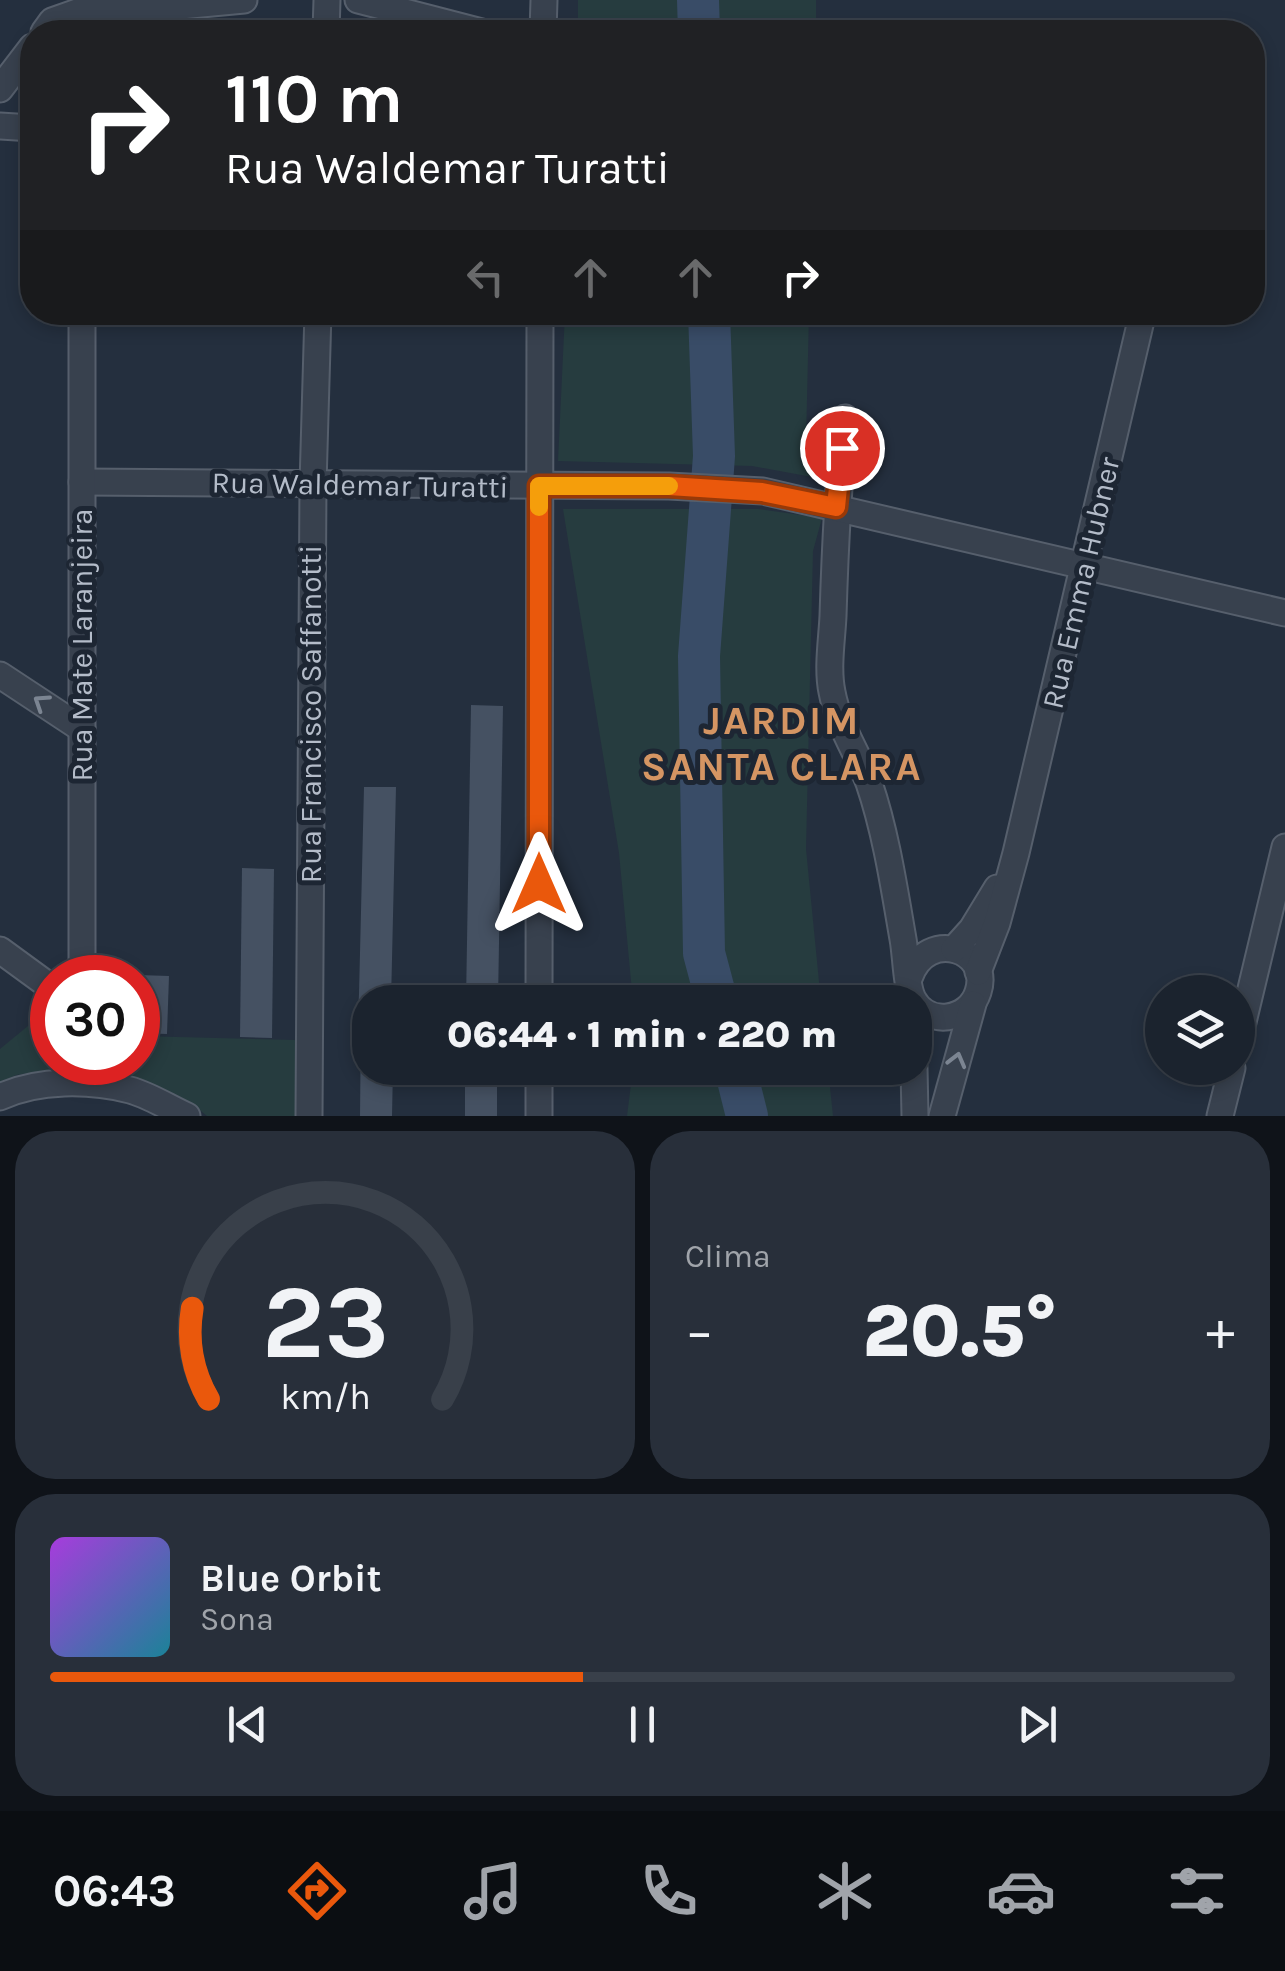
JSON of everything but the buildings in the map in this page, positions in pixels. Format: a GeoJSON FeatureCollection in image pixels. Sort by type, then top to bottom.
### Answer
{"type":"FeatureCollection","features":[{"type":"Feature","properties":{"kind":"street"},"geometry":{"type":"LineString","coordinates":[[56,20],[83,14],[244,0]]}},
{"type":"Feature","properties":{"kind":"street"},"geometry":{"type":"LineString","coordinates":[[358,0],[436,20]]}},
{"type":"Feature","properties":{"kind":"street"},"geometry":{"type":"LineString","coordinates":[[0,89],[20,63]]}},
{"type":"Feature","properties":{"kind":"street","name":"Rua Mate Laranjeira"},"geometry":{"type":"LineString","coordinates":[[82,325],[82,955]]}},
{"type":"Feature","properties":{"kind":"street","name":"Rua Francisco Saffanotti"},"geometry":{"type":"LineString","coordinates":[[309,1116],[318,325]]}},
{"type":"Feature","properties":{"kind":"street"},"geometry":{"type":"LineString","coordinates":[[539,985],[540,325]]}},
{"type":"Feature","properties":{"kind":"street","name":"Rua Emma Hubner"},"geometry":{"type":"LineString","coordinates":[[978,972],[997,923],[1016,853],[1141,325]]}},
{"type":"Feature","properties":{"kind":"street"},"geometry":{"type":"LineString","coordinates":[[845,418],[836,507],[831,689],[843,729],[868,783],[891,869],[911,985]]}},
{"type":"Feature","properties":{"kind":"street","name":"Rua Waldemar Turatti"},"geometry":{"type":"LineString","coordinates":[[82,482],[669,486],[762,492],[1285,613]]}},
{"type":"Feature","properties":{"kind":"street"},"geometry":{"type":"LineString","coordinates":[[0,675],[82,729]]}},
{"type":"Feature","properties":{"kind":"street"},"geometry":{"type":"LineString","coordinates":[[1254,975],[1285,847]]}},
{"type":"Feature","properties":{"kind":"street","name":"Rua Emma Hubner"},"geometry":{"type":"LineString","coordinates":[[942,949],[972,929],[1016,853]]}},
{"type":"Feature","properties":{"kind":"street"},"geometry":{"type":"LineString","coordinates":[[891,869],[942,949]]}},
{"type":"Feature","properties":{"kind":"street"},"geometry":{"type":"LineString","coordinates":[[913,985],[914,965],[942,949],[965,954],[978,972],[980,983],[942,1116]]}},
{"type":"Feature","properties":{"kind":"street"},"geometry":{"type":"LineString","coordinates":[[0,950],[30,972]]}},
{"type":"Feature","properties":{"kind":"street"},"geometry":{"type":"LineString","coordinates":[[932,1016],[942,1018],[964,1012],[973,1004]]}},
{"type":"Feature","properties":{"kind":"street"},"geometry":{"type":"LineString","coordinates":[[0,1097],[32,1085]]}},
{"type":"Feature","properties":{"kind":"street"},"geometry":{"type":"LineString","coordinates":[[115,1085],[187,1116]]}},
{"type":"Feature","properties":{"kind":"street"},"geometry":{"type":"LineString","coordinates":[[539,1085],[539,1116]]}},
{"type":"Feature","properties":{"kind":"street"},"geometry":{"type":"LineString","coordinates":[[914,1085],[915,1116]]}},
{"type":"Feature","properties":{"kind":"street"},"geometry":{"type":"LineString","coordinates":[[1220,1116],[1228,1085]]}},
{"type":"Feature","properties":{"kind":"green space"},"geometry":{"type":"Polygon","coordinates":[[[578,0],[816,0],[816,20],[578,20],[578,0]]]}},
{"type":"Feature","properties":{"kind":"green space"},"geometry":{"type":"Polygon","coordinates":[[[564,325],[809,325],[806,442],[823,479],[752,466],[558,461],[564,325]]]}},
{"type":"Feature","properties":{"kind":"green space"},"geometry":{"type":"Polygon","coordinates":[[[563,509],[758,509],[822,518],[813,551],[806,849],[819,985],[631,985],[619,853],[563,509]]]}},
{"type":"Feature","properties":{"kind":"green space"},"geometry":{"type":"Polygon","coordinates":[[[30,1024],[30,1073],[0,1083],[0,1049],[30,1024]]]}},
{"type":"Feature","properties":{"kind":"green space"},"geometry":{"type":"Polygon","coordinates":[[[160,1037],[296,1040],[295,1116],[207,1116],[153,1085],[160,1085],[160,1037]]]}},
{"type":"Feature","properties":{"kind":"green space"},"geometry":{"type":"Polygon","coordinates":[[[631,1085],[830,1085],[833,1116],[627,1116],[631,1085]]]}},
{"type":"Feature","properties":{"kind":"waterway"},"geometry":{"type":"LineString","coordinates":[[698,0],[699,20]]}},
{"type":"Feature","properties":{"kind":"waterway"},"geometry":{"type":"LineString","coordinates":[[709,325],[714,456],[699,656],[704,953],[712,985]]}},
{"type":"Feature","properties":{"kind":"waterway"},"geometry":{"type":"LineString","coordinates":[[739,1085],[747,1116]]}},
{"type":"Feature","properties":{"kind":"slow traffic"},"geometry":{"type":"LineString","coordinates":[[539,507],[539,486],[669,486]]}},
{"type":"Feature","properties":{"kind":"district","name":"JARDIM SANTA CLARA"},"geometry":{"type":"Point","coordinates":[782,743]}},
{"type":"Feature","properties":{"kind":"route"},"geometry":{"type":"LineString","coordinates":[[539,884],[539,486],[669,486],[762,492],[836,507],[842,448]]}}]}
